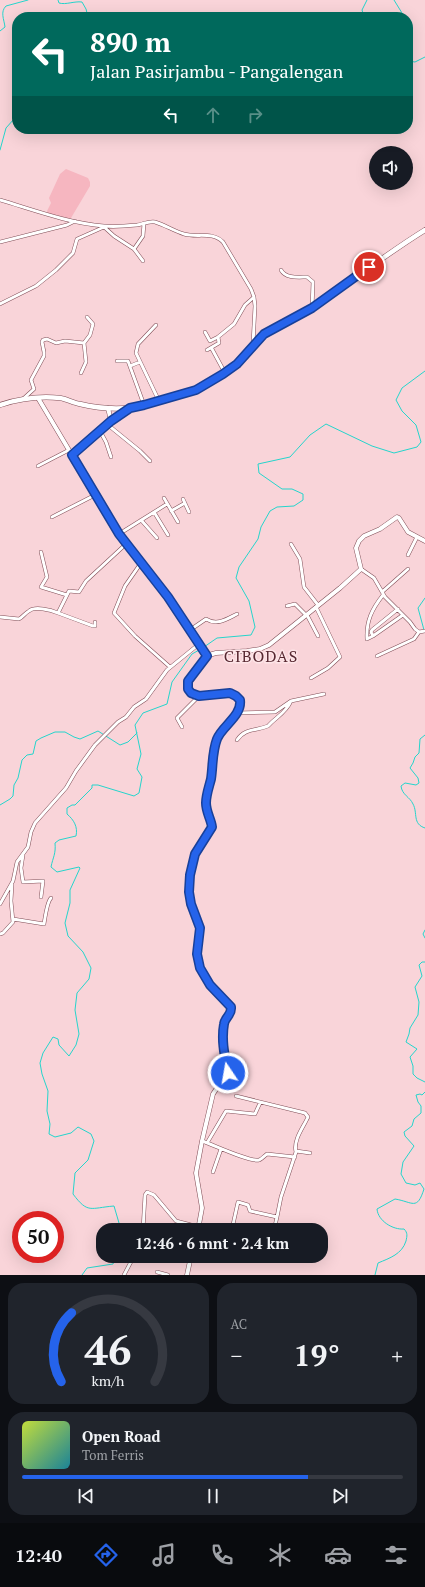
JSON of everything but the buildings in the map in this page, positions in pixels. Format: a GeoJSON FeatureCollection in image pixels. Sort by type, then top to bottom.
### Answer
{"type":"FeatureCollection","features":[{"type":"Feature","properties":{"kind":"highway"},"geometry":{"type":"LineString","coordinates":[[0,406],[22,400],[60,398],[78,404],[108,408],[130,408],[196,390],[237,364],[258,339],[270,330],[312,308],[386,255],[425,230]]}},
{"type":"Feature","properties":{"kind":"main road"},"geometry":{"type":"LineString","coordinates":[[38,398],[119,534],[168,597],[207,656]]}},
{"type":"Feature","properties":{"kind":"main road"},"geometry":{"type":"LineString","coordinates":[[108,408],[109,423]]}},
{"type":"Feature","properties":{"kind":"main road"},"geometry":{"type":"LineString","coordinates":[[72,455],[109,423],[130,408]]}},
{"type":"Feature","properties":{"kind":"main road"},"geometry":{"type":"LineString","coordinates":[[199,1223],[202,1208],[196,1173],[202,1141],[214,1094],[217,1088],[228,1077],[223,1046],[223,1034],[224,1023],[232,1008],[207,980],[198,964],[197,954],[200,928],[190,900],[189,884],[195,854],[212,827],[206,804],[211,778],[212,759],[216,743],[222,731],[240,708],[240,700],[233,694],[227,693],[199,696],[191,693],[188,689],[188,681],[207,656],[216,653],[260,649],[269,645],[307,615],[361,569],[357,552],[357,544],[361,538],[386,526],[397,517],[408,532],[425,541]]}},
{"type":"Feature","properties":{"kind":"main road"},"geometry":{"type":"LineString","coordinates":[[187,1275],[190,1263]]}},
{"type":"Feature","properties":{"kind":"street"},"geometry":{"type":"LineString","coordinates":[[0,200],[75,221],[103,226],[135,225],[155,222],[184,234],[204,235],[221,240],[252,289],[255,306],[253,345]]}},
{"type":"Feature","properties":{"kind":"street"},"geometry":{"type":"LineString","coordinates":[[0,242],[67,225],[75,221]]}},
{"type":"Feature","properties":{"kind":"street"},"geometry":{"type":"LineString","coordinates":[[134,249],[143,236],[144,223]]}},
{"type":"Feature","properties":{"kind":"street"},"geometry":{"type":"LineString","coordinates":[[103,226],[114,236],[134,249],[143,261]]}},
{"type":"Feature","properties":{"kind":"street"},"geometry":{"type":"LineString","coordinates":[[0,304],[40,284],[71,256],[76,239],[103,226]]}},
{"type":"Feature","properties":{"kind":"street"},"geometry":{"type":"LineString","coordinates":[[281,270],[285,274],[296,277],[307,277],[313,282],[312,308]]}},
{"type":"Feature","properties":{"kind":"street"},"geometry":{"type":"LineString","coordinates":[[205,332],[210,341],[218,337],[234,324],[245,305],[254,297]]}},
{"type":"Feature","properties":{"kind":"street"},"geometry":{"type":"LineString","coordinates":[[81,373],[86,362],[84,343],[90,334],[93,324],[87,317]]}},
{"type":"Feature","properties":{"kind":"street"},"geometry":{"type":"LineString","coordinates":[[156,325],[137,346],[136,353],[159,401]]}},
{"type":"Feature","properties":{"kind":"street"},"geometry":{"type":"LineString","coordinates":[[207,350],[219,343],[218,337]]}},
{"type":"Feature","properties":{"kind":"street"},"geometry":{"type":"LineString","coordinates":[[22,400],[34,389],[31,380],[44,356],[42,340],[47,339],[56,343],[64,341],[84,343]]}},
{"type":"Feature","properties":{"kind":"street"},"geometry":{"type":"LineString","coordinates":[[212,348],[225,373]]}},
{"type":"Feature","properties":{"kind":"street"},"geometry":{"type":"LineString","coordinates":[[117,361],[126,361],[130,366],[144,405]]}},
{"type":"Feature","properties":{"kind":"street"},"geometry":{"type":"LineString","coordinates":[[130,366],[140,362]]}},
{"type":"Feature","properties":{"kind":"street"},"geometry":{"type":"LineString","coordinates":[[109,423],[140,450],[150,461]]}},
{"type":"Feature","properties":{"kind":"street"},"geometry":{"type":"LineString","coordinates":[[100,431],[106,442],[111,457]]}},
{"type":"Feature","properties":{"kind":"street"},"geometry":{"type":"LineString","coordinates":[[38,466],[69,450]]}},
{"type":"Feature","properties":{"kind":"street"},"geometry":{"type":"LineString","coordinates":[[52,517],[95,495]]}},
{"type":"Feature","properties":{"kind":"street"},"geometry":{"type":"LineString","coordinates":[[164,498],[178,522]]}},
{"type":"Feature","properties":{"kind":"street"},"geometry":{"type":"LineString","coordinates":[[182,499],[189,512]]}},
{"type":"Feature","properties":{"kind":"street"},"geometry":{"type":"LineString","coordinates":[[119,534],[167,504]]}},
{"type":"Feature","properties":{"kind":"street"},"geometry":{"type":"LineString","coordinates":[[171,511],[185,504]]}},
{"type":"Feature","properties":{"kind":"street"},"geometry":{"type":"LineString","coordinates":[[154,512],[168,535]]}},
{"type":"Feature","properties":{"kind":"street"},"geometry":{"type":"LineString","coordinates":[[141,520],[157,538]]}},
{"type":"Feature","properties":{"kind":"street"},"geometry":{"type":"LineString","coordinates":[[408,556],[417,537]]}},
{"type":"Feature","properties":{"kind":"street"},"geometry":{"type":"LineString","coordinates":[[58,613],[70,590],[79,592],[86,581],[126,544]]}},
{"type":"Feature","properties":{"kind":"street"},"geometry":{"type":"LineString","coordinates":[[291,544],[300,559],[304,586],[317,606],[340,657],[328,668],[311,678]]}},
{"type":"Feature","properties":{"kind":"street"},"geometry":{"type":"LineString","coordinates":[[41,552],[47,577],[41,587],[67,595]]}},
{"type":"Feature","properties":{"kind":"street"},"geometry":{"type":"LineString","coordinates":[[141,563],[125,586],[114,613],[135,636],[168,665]]}},
{"type":"Feature","properties":{"kind":"street"},"geometry":{"type":"LineString","coordinates":[[361,569],[375,580],[382,593],[403,615],[422,631],[414,639],[377,656]]}},
{"type":"Feature","properties":{"kind":"street"},"geometry":{"type":"LineString","coordinates":[[403,615],[367,639],[369,618],[373,608],[382,593],[408,569]]}},
{"type":"Feature","properties":{"kind":"street"},"geometry":{"type":"LineString","coordinates":[[287,606],[296,604],[307,615],[318,636]]}},
{"type":"Feature","properties":{"kind":"street"},"geometry":{"type":"LineString","coordinates":[[0,616],[19,619],[29,610],[34,609],[53,611],[93,626],[95,626],[95,622]]}},
{"type":"Feature","properties":{"kind":"street"},"geometry":{"type":"LineString","coordinates":[[373,636],[371,631],[398,609]]}},
{"type":"Feature","properties":{"kind":"street"},"geometry":{"type":"LineString","coordinates":[[190,630],[206,619],[211,622],[221,622],[237,614]]}},
{"type":"Feature","properties":{"kind":"street"},"geometry":{"type":"LineString","coordinates":[[0,934],[4,933],[12,923],[12,881],[16,865],[30,844],[31,832],[35,823],[66,788],[76,771],[95,745],[138,704],[145,700],[168,665],[200,644]]}},
{"type":"Feature","properties":{"kind":"street"},"geometry":{"type":"LineString","coordinates":[[237,713],[275,712],[290,701],[324,694]]}},
{"type":"Feature","properties":{"kind":"street"},"geometry":{"type":"LineString","coordinates":[[182,726],[177,718],[199,696]]}},
{"type":"Feature","properties":{"kind":"street"},"geometry":{"type":"LineString","coordinates":[[237,740],[241,734],[248,730],[268,726],[274,719],[285,711],[290,701]]}},
{"type":"Feature","properties":{"kind":"street"},"geometry":{"type":"LineString","coordinates":[[23,854],[21,868],[24,882],[43,881],[41,897]]}},
{"type":"Feature","properties":{"kind":"street"},"geometry":{"type":"LineString","coordinates":[[0,904],[12,881]]}},
{"type":"Feature","properties":{"kind":"street"},"geometry":{"type":"LineString","coordinates":[[13,919],[44,924],[45,914],[48,909],[48,901],[51,898]]}},
{"type":"Feature","properties":{"kind":"street"},"geometry":{"type":"LineString","coordinates":[[236,1096],[308,1115],[295,1147],[295,1157],[282,1197],[276,1223]]}},
{"type":"Feature","properties":{"kind":"street"},"geometry":{"type":"LineString","coordinates":[[206,1143],[226,1111],[255,1114],[260,1103]]}},
{"type":"Feature","properties":{"kind":"street"},"geometry":{"type":"LineString","coordinates":[[202,1141],[221,1149],[257,1160],[261,1159],[266,1154],[295,1157]]}},
{"type":"Feature","properties":{"kind":"street"},"geometry":{"type":"LineString","coordinates":[[213,1172],[221,1149]]}},
{"type":"Feature","properties":{"kind":"street"},"geometry":{"type":"LineString","coordinates":[[296,1151],[310,1153]]}},
{"type":"Feature","properties":{"kind":"street"},"geometry":{"type":"LineString","coordinates":[[143,1223],[145,1195],[147,1192],[154,1195],[176,1222],[182,1223]]}},
{"type":"Feature","properties":{"kind":"street"},"geometry":{"type":"LineString","coordinates":[[233,1223],[238,1202],[249,1205],[250,1211],[277,1217]]}},
{"type":"Feature","properties":{"kind":"street"},"geometry":{"type":"LineString","coordinates":[[124,1275],[130,1263]]}},
{"type":"Feature","properties":{"kind":"street"},"geometry":{"type":"LineString","coordinates":[[157,1272],[168,1275]]}},
{"type":"Feature","properties":{"kind":"shaded area"},"geometry":{"type":"Polygon","coordinates":[[[66,169],[88,178],[90,182],[90,186],[69,219],[48,213],[47,211],[51,203],[49,198],[60,174],[66,169]]]}},
{"type":"Feature","properties":{"kind":"waterway"},"geometry":{"type":"LineString","coordinates":[[0,31],[5,27],[3,18],[4,8],[6,6],[28,0]]}},
{"type":"Feature","properties":{"kind":"waterway"},"geometry":{"type":"LineString","coordinates":[[58,0],[59,3],[82,2],[87,12]]}},
{"type":"Feature","properties":{"kind":"waterway"},"geometry":{"type":"LineString","coordinates":[[363,12],[362,10],[367,0]]}},
{"type":"Feature","properties":{"kind":"waterway"},"geometry":{"type":"LineString","coordinates":[[394,0],[401,12]]}},
{"type":"Feature","properties":{"kind":"waterway"},"geometry":{"type":"LineString","coordinates":[[413,62],[425,57]]}},
{"type":"Feature","properties":{"kind":"waterway"},"geometry":{"type":"LineString","coordinates":[[0,150],[6,128],[12,121]]}},
{"type":"Feature","properties":{"kind":"waterway"},"geometry":{"type":"LineString","coordinates":[[204,647],[217,638],[251,635],[255,627],[249,601],[236,578],[239,567],[258,539],[261,527],[270,511],[277,507],[294,506],[303,500],[303,494],[292,489],[282,489],[259,473],[258,464],[290,457],[310,435],[326,424],[372,446],[394,453],[417,447],[421,442],[416,425],[402,411],[396,400],[402,388],[425,371]]}},
{"type":"Feature","properties":{"kind":"waterway"},"geometry":{"type":"LineString","coordinates":[[424,630],[418,608],[425,598]]}},
{"type":"Feature","properties":{"kind":"waterway"},"geometry":{"type":"LineString","coordinates":[[119,1223],[114,1206],[94,1208],[86,1207],[82,1205],[73,1194],[75,1173],[88,1160],[94,1141],[91,1134],[78,1127],[71,1133],[55,1137],[49,1134],[50,1124],[47,1111],[48,1091],[40,1063],[43,1053],[53,1037],[58,1039],[59,1045],[69,1056],[76,1045],[79,1034],[75,1010],[77,993],[89,979],[91,968],[83,952],[68,936],[65,923],[70,903],[70,890],[80,868],[57,872],[51,867],[55,853],[55,843],[59,840],[76,836],[76,827],[72,819],[67,814],[67,808],[75,805],[92,788],[92,785],[98,785],[134,796],[139,793],[142,777],[137,769],[141,754],[135,725],[143,713],[167,704],[172,682],[192,654],[201,649]]}},
{"type":"Feature","properties":{"kind":"waterway"},"geometry":{"type":"LineString","coordinates":[[0,805],[13,796],[14,785],[18,778],[22,760],[27,755],[33,754],[36,741],[41,738],[55,732],[65,732],[80,739],[98,731],[120,745],[128,742],[137,733]]}},
{"type":"Feature","properties":{"kind":"waterway"},"geometry":{"type":"LineString","coordinates":[[425,735],[420,739],[419,753],[415,757],[410,768],[418,778],[419,783],[416,785],[405,783],[401,786],[403,792],[413,804],[418,824],[425,828]]}},
{"type":"Feature","properties":{"kind":"waterway"},"geometry":{"type":"LineString","coordinates":[[425,930],[423,934],[425,938]]}},
{"type":"Feature","properties":{"kind":"waterway"},"geometry":{"type":"LineString","coordinates":[[425,962],[422,962],[419,965],[422,976],[415,987],[419,1002],[418,1015],[410,1028],[406,1042],[417,1049],[410,1057],[413,1066],[413,1074],[425,1082]]}},
{"type":"Feature","properties":{"kind":"waterway"},"geometry":{"type":"LineString","coordinates":[[375,1275],[378,1263],[399,1252],[402,1249],[407,1236],[404,1229],[395,1228],[383,1221],[377,1209],[395,1199],[416,1203],[424,1189],[420,1183],[415,1185],[406,1183],[401,1174],[403,1162],[414,1146],[405,1136],[404,1132],[412,1126],[414,1119],[421,1113],[421,1106],[416,1095],[422,1095],[425,1092]]}},
{"type":"Feature","properties":{"kind":"waterway"},"geometry":{"type":"LineString","coordinates":[[82,1275],[87,1268],[113,1263]]}},
{"type":"Feature","properties":{"kind":"district","name":"CIBODAS"},"geometry":{"type":"Point","coordinates":[261,656]}},
{"type":"Feature","properties":{"kind":"route"},"geometry":{"type":"LineString","coordinates":[[228,1073],[224,1055],[223,1034],[224,1023],[232,1010],[229,1004],[210,985],[198,964],[197,954],[201,932],[191,904],[189,888],[190,875],[195,854],[212,827],[207,810],[206,797],[211,778],[212,759],[217,738],[237,713],[240,708],[240,700],[230,693],[199,696],[194,695],[188,689],[188,681],[207,656],[168,597],[119,534],[72,455],[111,421],[130,408],[196,390],[209,383],[237,364],[264,334],[312,308],[369,267]]}}]}
